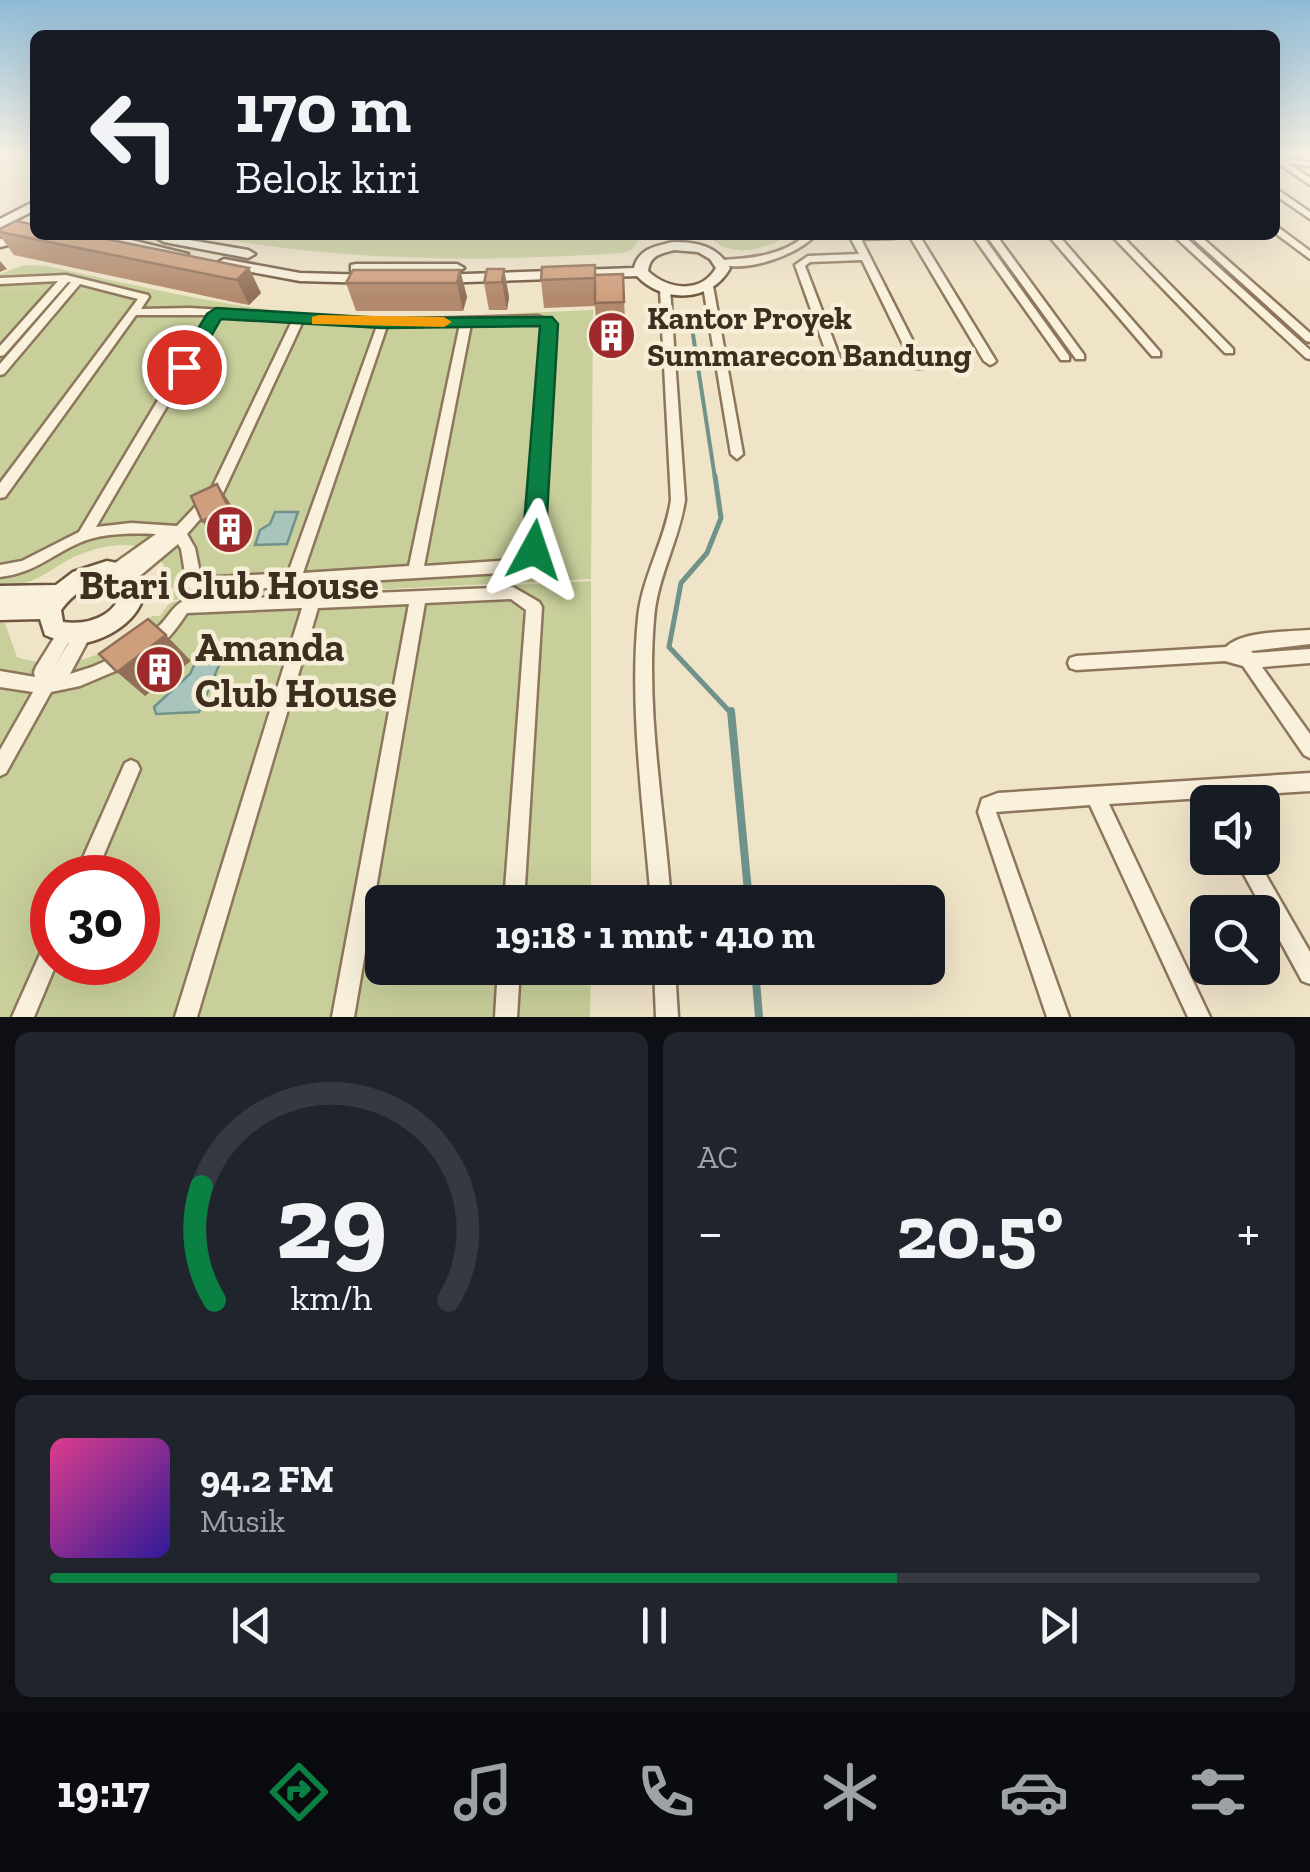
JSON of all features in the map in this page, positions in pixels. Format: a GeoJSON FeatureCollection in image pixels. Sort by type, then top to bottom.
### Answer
{"type":"FeatureCollection","features":[{"type":"Feature","properties":{"kind":"main road"},"geometry":{"type":"LineString","coordinates":[[0,242],[30,227]]}},
{"type":"Feature","properties":{"kind":"main road"},"geometry":{"type":"LineString","coordinates":[[0,242],[30,235]]}},
{"type":"Feature","properties":{"kind":"main road"},"geometry":{"type":"LineString","coordinates":[[122,240],[338,274],[641,267]]}},
{"type":"Feature","properties":{"kind":"main road"},"geometry":{"type":"LineString","coordinates":[[170,240],[305,270]]}},
{"type":"Feature","properties":{"kind":"main road"},"geometry":{"type":"LineString","coordinates":[[656,242],[682,246],[698,242],[722,263],[723,273],[708,286],[692,290],[649,282],[641,267],[656,242]]}},
{"type":"Feature","properties":{"kind":"main road"},"geometry":{"type":"LineString","coordinates":[[0,610],[55,602],[87,576],[123,573],[135,587],[124,610],[106,624],[75,634],[52,628],[55,602]]}},
{"type":"Feature","properties":{"kind":"main road"},"geometry":{"type":"LineString","coordinates":[[0,595],[55,602]]}},
{"type":"Feature","properties":{"kind":"street"},"geometry":{"type":"LineString","coordinates":[[1280,232],[1310,256]]}},
{"type":"Feature","properties":{"kind":"street"},"geometry":{"type":"LineString","coordinates":[[722,263],[775,256],[806,240]]}},
{"type":"Feature","properties":{"kind":"street"},"geometry":{"type":"LineString","coordinates":[[856,240],[919,364]]}},
{"type":"Feature","properties":{"kind":"street"},"geometry":{"type":"LineString","coordinates":[[917,240],[990,361]]}},
{"type":"Feature","properties":{"kind":"street"},"geometry":{"type":"LineString","coordinates":[[980,240],[1065,358]]}},
{"type":"Feature","properties":{"kind":"street"},"geometry":{"type":"LineString","coordinates":[[994,240],[1080,358]]}},
{"type":"Feature","properties":{"kind":"street"},"geometry":{"type":"LineString","coordinates":[[1057,240],[1156,354]]}},
{"type":"Feature","properties":{"kind":"street"},"geometry":{"type":"LineString","coordinates":[[1121,240],[1229,351]]}},
{"type":"Feature","properties":{"kind":"street"},"geometry":{"type":"LineString","coordinates":[[1184,240],[1293,324],[1310,356]]}},
{"type":"Feature","properties":{"kind":"street"},"geometry":{"type":"LineString","coordinates":[[1200,240],[1310,339]]}},
{"type":"Feature","properties":{"kind":"street"},"geometry":{"type":"LineString","coordinates":[[836,363],[800,265],[808,259],[864,256]]}},
{"type":"Feature","properties":{"kind":"street"},"geometry":{"type":"LineString","coordinates":[[0,353],[72,279]]}},
{"type":"Feature","properties":{"kind":"street"},"geometry":{"type":"LineString","coordinates":[[0,370],[72,279]]}},
{"type":"Feature","properties":{"kind":"street"},"geometry":{"type":"LineString","coordinates":[[0,281],[72,279],[144,297],[0,492]]}},
{"type":"Feature","properties":{"kind":"street"},"geometry":{"type":"LineString","coordinates":[[708,286],[737,454]]}},
{"type":"Feature","properties":{"kind":"street"},"geometry":{"type":"LineString","coordinates":[[660,885],[645,664],[651,580],[674,525],[678,500],[665,288]]}},
{"type":"Feature","properties":{"kind":"street"},"geometry":{"type":"LineString","coordinates":[[0,571],[38,563],[84,535],[155,527],[178,532],[188,548],[196,585],[514,568],[534,550],[549,324],[538,319],[383,323],[133,312]]}},
{"type":"Feature","properties":{"kind":"street"},"geometry":{"type":"LineString","coordinates":[[84,535],[216,314]]}},
{"type":"Feature","properties":{"kind":"street"},"geometry":{"type":"LineString","coordinates":[[123,573],[166,547],[216,493],[298,320]]}},
{"type":"Feature","properties":{"kind":"street"},"geometry":{"type":"LineString","coordinates":[[415,573],[466,321]]}},
{"type":"Feature","properties":{"kind":"street"},"geometry":{"type":"LineString","coordinates":[[293,581],[383,323]]}},
{"type":"Feature","properties":{"kind":"street"},"geometry":{"type":"LineString","coordinates":[[0,678],[20,685],[46,685],[98,674],[165,631],[183,607],[513,592],[534,607],[515,885]]}},
{"type":"Feature","properties":{"kind":"street"},"geometry":{"type":"LineString","coordinates":[[344,1017],[418,598]]}},
{"type":"Feature","properties":{"kind":"street"},"geometry":{"type":"LineString","coordinates":[[186,1017],[312,602]]}},
{"type":"Feature","properties":{"kind":"street"},"geometry":{"type":"LineString","coordinates":[[0,767],[46,685],[42,672],[75,634]]}},
{"type":"Feature","properties":{"kind":"street"},"geometry":{"type":"LineString","coordinates":[[1237,653],[1310,637]]}},
{"type":"Feature","properties":{"kind":"street"},"geometry":{"type":"LineString","coordinates":[[1237,653],[1310,749]]}},
{"type":"Feature","properties":{"kind":"street"},"geometry":{"type":"LineString","coordinates":[[1076,662],[1237,653],[1310,656]]}},
{"type":"Feature","properties":{"kind":"street"},"geometry":{"type":"LineString","coordinates":[[94,855],[131,769]]}},
{"type":"Feature","properties":{"kind":"street"},"geometry":{"type":"LineString","coordinates":[[1280,786],[1310,782]]}},
{"type":"Feature","properties":{"kind":"street"},"geometry":{"type":"LineString","coordinates":[[1058,1017],[988,806],[998,802],[1190,797]]}},
{"type":"Feature","properties":{"kind":"street"},"geometry":{"type":"LineString","coordinates":[[1096,798],[1199,1017]]}},
{"type":"Feature","properties":{"kind":"street"},"geometry":{"type":"LineString","coordinates":[[1255,875],[1310,973]]}},
{"type":"Feature","properties":{"kind":"street"},"geometry":{"type":"LineString","coordinates":[[24,1017],[37,985]]}},
{"type":"Feature","properties":{"kind":"street"},"geometry":{"type":"LineString","coordinates":[[506,1017],[509,985]]}},
{"type":"Feature","properties":{"kind":"street"},"geometry":{"type":"LineString","coordinates":[[666,985],[667,1017]]}},
{"type":"Feature","properties":{"kind":"green space"},"geometry":{"type":"Polygon","coordinates":[[[230,240],[639,240],[633,249],[622,253],[514,258],[410,258],[230,240]]]}},
{"type":"Feature","properties":{"kind":"green space"},"geometry":{"type":"Polygon","coordinates":[[[714,240],[779,240],[747,250],[714,240]]]}},
{"type":"Feature","properties":{"kind":"green space"},"geometry":{"type":"Polygon","coordinates":[[[24,265],[47,266],[197,298],[287,312],[402,317],[593,310],[591,579],[171,600],[175,588],[170,588],[158,558],[147,550],[118,545],[72,558],[27,582],[0,585],[0,274],[24,265]]]}},
{"type":"Feature","properties":{"kind":"green space"},"geometry":{"type":"Polygon","coordinates":[[[591,581],[591,885],[365,885],[365,985],[591,985],[590,1017],[0,1017],[0,622],[5,623],[17,657],[54,663],[72,662],[107,650],[152,616],[160,616],[170,602],[591,581]]]}},
{"type":"Feature","properties":{"kind":"water"},"geometry":{"type":"Polygon","coordinates":[[[275,512],[298,512],[287,544],[255,545],[260,530],[270,524],[275,512]]]}},
{"type":"Feature","properties":{"kind":"water"},"geometry":{"type":"Polygon","coordinates":[[[195,663],[220,663],[199,712],[156,714],[154,707],[190,674],[195,663]]]}},
{"type":"Feature","properties":{"kind":"building"},"geometry":{"type":"Polygon","coordinates":[[[16,221],[30,224],[30,238],[0,232],[16,221]]]}},
{"type":"Feature","properties":{"kind":"building"},"geometry":{"type":"Polygon","coordinates":[[[40,240],[112,240],[249,268],[237,280],[40,240]]]}},
{"type":"Feature","properties":{"kind":"building"},"geometry":{"type":"Polygon","coordinates":[[[595,265],[595,278],[541,280],[542,267],[595,265]]]}},
{"type":"Feature","properties":{"kind":"building"},"geometry":{"type":"Polygon","coordinates":[[[487,269],[504,269],[502,282],[484,283],[487,269]]]}},
{"type":"Feature","properties":{"kind":"building"},"geometry":{"type":"Polygon","coordinates":[[[353,270],[460,270],[457,283],[346,283],[353,270]]]}},
{"type":"Feature","properties":{"kind":"building"},"geometry":{"type":"Polygon","coordinates":[[[623,274],[624,302],[595,303],[595,275],[623,274]]]}},
{"type":"Feature","properties":{"kind":"building"},"geometry":{"type":"Polygon","coordinates":[[[217,484],[229,509],[202,521],[191,496],[217,484]]]}},
{"type":"Feature","properties":{"kind":"building"},"geometry":{"type":"Polygon","coordinates":[[[148,619],[166,635],[117,672],[99,654],[148,619]]]}},
{"type":"Feature","properties":{"kind":"waterway"},"geometry":{"type":"LineString","coordinates":[[690,315],[715,478]]}},
{"type":"Feature","properties":{"kind":"waterway"},"geometry":{"type":"LineString","coordinates":[[715,476],[721,518],[707,553],[681,583],[669,647],[731,713]]}},
{"type":"Feature","properties":{"kind":"waterway"},"geometry":{"type":"LineString","coordinates":[[731,711],[747,885]]}},
{"type":"Feature","properties":{"kind":"waterway"},"geometry":{"type":"LineString","coordinates":[[756,985],[759,1017]]}},
{"type":"Feature","properties":{"kind":"slow traffic"},"geometry":{"type":"LineString","coordinates":[[319,320],[444,322]]}},
{"type":"Feature","properties":{"kind":"place","name":"Kantor Proyek Summarecon Bandung"},"geometry":{"type":"Point","coordinates":[612,336]}},
{"type":"Feature","properties":{"kind":"place","name":"Btari Club House"},"geometry":{"type":"Point","coordinates":[229,530]}},
{"type":"Feature","properties":{"kind":"place","name":"Amanda Club House"},"geometry":{"type":"Point","coordinates":[160,670]}},
{"type":"Feature","properties":{"kind":"route"},"geometry":{"type":"LineString","coordinates":[[184,367],[216,314],[383,323],[546,320],[549,324],[534,550]]}}]}
